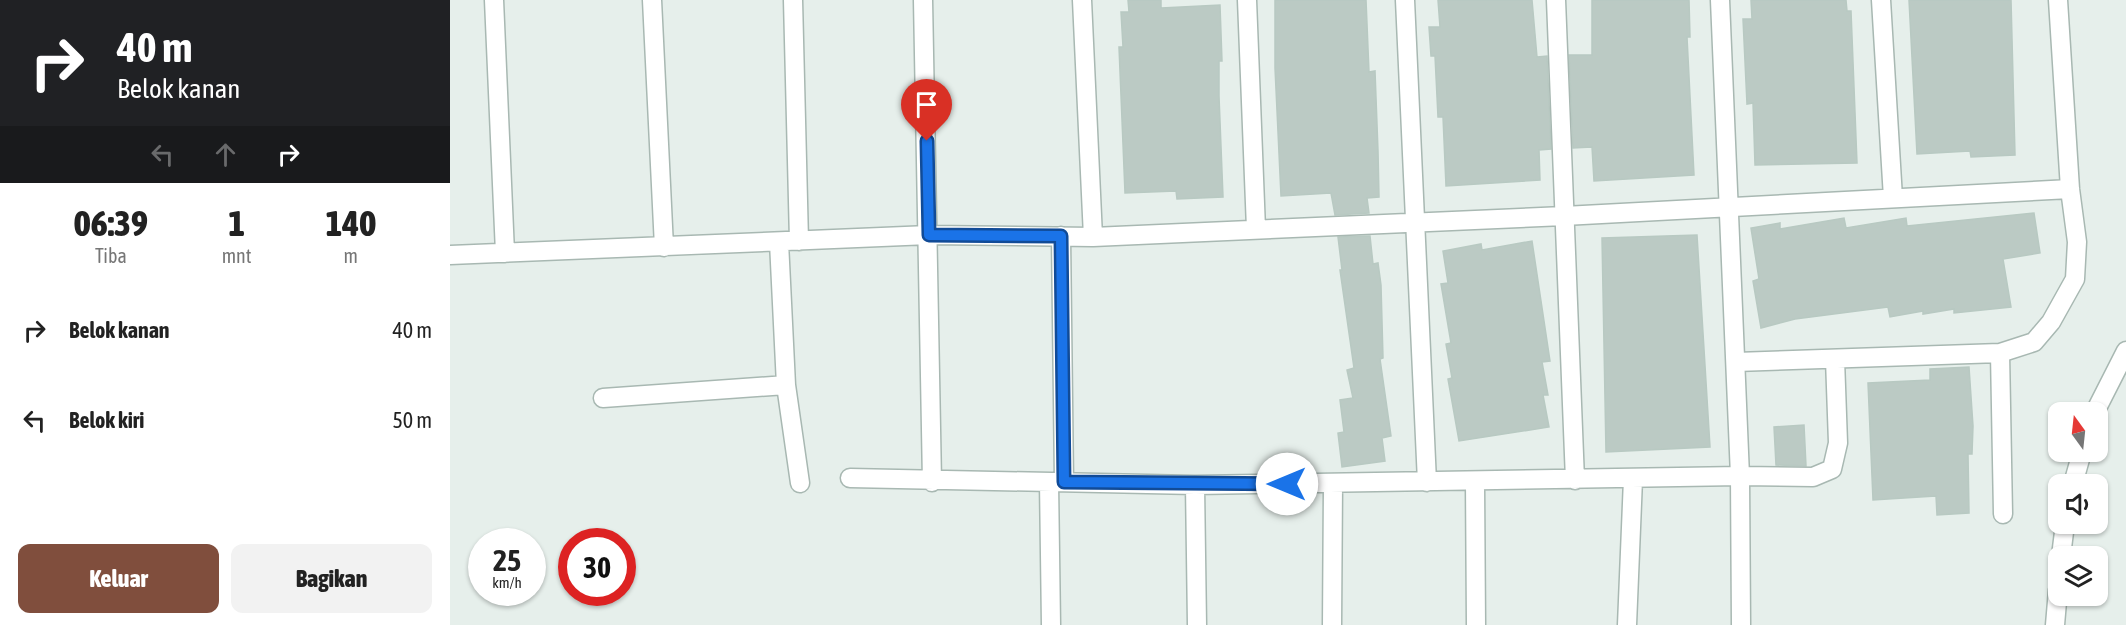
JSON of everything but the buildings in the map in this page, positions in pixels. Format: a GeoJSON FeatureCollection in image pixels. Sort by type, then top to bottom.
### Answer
{"type":"FeatureCollection","features":[{"type":"Feature","properties":{"kind":"street"},"geometry":{"type":"LineString","coordinates":[[494,0],[505,253]]}},
{"type":"Feature","properties":{"kind":"street"},"geometry":{"type":"LineString","coordinates":[[652,0],[664,247]]}},
{"type":"Feature","properties":{"kind":"street"},"geometry":{"type":"LineString","coordinates":[[793,0],[799,241]]}},
{"type":"Feature","properties":{"kind":"street"},"geometry":{"type":"LineString","coordinates":[[923,0],[932,482]]}},
{"type":"Feature","properties":{"kind":"street"},"geometry":{"type":"LineString","coordinates":[[1082,0],[1093,237]]}},
{"type":"Feature","properties":{"kind":"street"},"geometry":{"type":"LineString","coordinates":[[1247,0],[1256,229]]}},
{"type":"Feature","properties":{"kind":"street"},"geometry":{"type":"LineString","coordinates":[[1405,0],[1427,482]]}},
{"type":"Feature","properties":{"kind":"street"},"geometry":{"type":"LineString","coordinates":[[1556,0],[1575,480]]}},
{"type":"Feature","properties":{"kind":"street"},"geometry":{"type":"LineString","coordinates":[[1720,0],[1740,476],[1741,625]]}},
{"type":"Feature","properties":{"kind":"street"},"geometry":{"type":"LineString","coordinates":[[1881,0],[1893,198]]}},
{"type":"Feature","properties":{"kind":"street"},"geometry":{"type":"LineString","coordinates":[[1736,362],[2000,353],[2034,342],[2051,322],[2075,279],[2077,243],[2070,189],[2058,0]]}},
{"type":"Feature","properties":{"kind":"street"},"geometry":{"type":"LineString","coordinates":[[450,255],[929,235],[1093,237],[1564,216],[2070,189]]}},
{"type":"Feature","properties":{"kind":"street"},"geometry":{"type":"LineString","coordinates":[[1051,625],[1061,236]]}},
{"type":"Feature","properties":{"kind":"street"},"geometry":{"type":"LineString","coordinates":[[779,242],[786,385],[800,483]]}},
{"type":"Feature","properties":{"kind":"street"},"geometry":{"type":"LineString","coordinates":[[2100,402],[2126,351]]}},
{"type":"Feature","properties":{"kind":"street"},"geometry":{"type":"LineString","coordinates":[[2000,353],[2003,514]]}},
{"type":"Feature","properties":{"kind":"street"},"geometry":{"type":"LineString","coordinates":[[850,478],[932,482],[1195,485],[1740,476],[1813,477],[1832,469],[1838,444],[1835,359]]}},
{"type":"Feature","properties":{"kind":"street"},"geometry":{"type":"LineString","coordinates":[[603,398],[786,385]]}},
{"type":"Feature","properties":{"kind":"street"},"geometry":{"type":"LineString","coordinates":[[1627,625],[1634,479]]}},
{"type":"Feature","properties":{"kind":"street"},"geometry":{"type":"LineString","coordinates":[[1475,482],[1476,625]]}},
{"type":"Feature","properties":{"kind":"street"},"geometry":{"type":"LineString","coordinates":[[1332,625],[1333,484]]}},
{"type":"Feature","properties":{"kind":"street"},"geometry":{"type":"LineString","coordinates":[[1195,485],[1197,625]]}},
{"type":"Feature","properties":{"kind":"street"},"geometry":{"type":"LineString","coordinates":[[2055,625],[2057,606]]}},
{"type":"Feature","properties":{"kind":"route"},"geometry":{"type":"LineString","coordinates":[[927,141],[929,235],[1061,236],[1064,482],[1195,485],[1287,484]]}}]}
